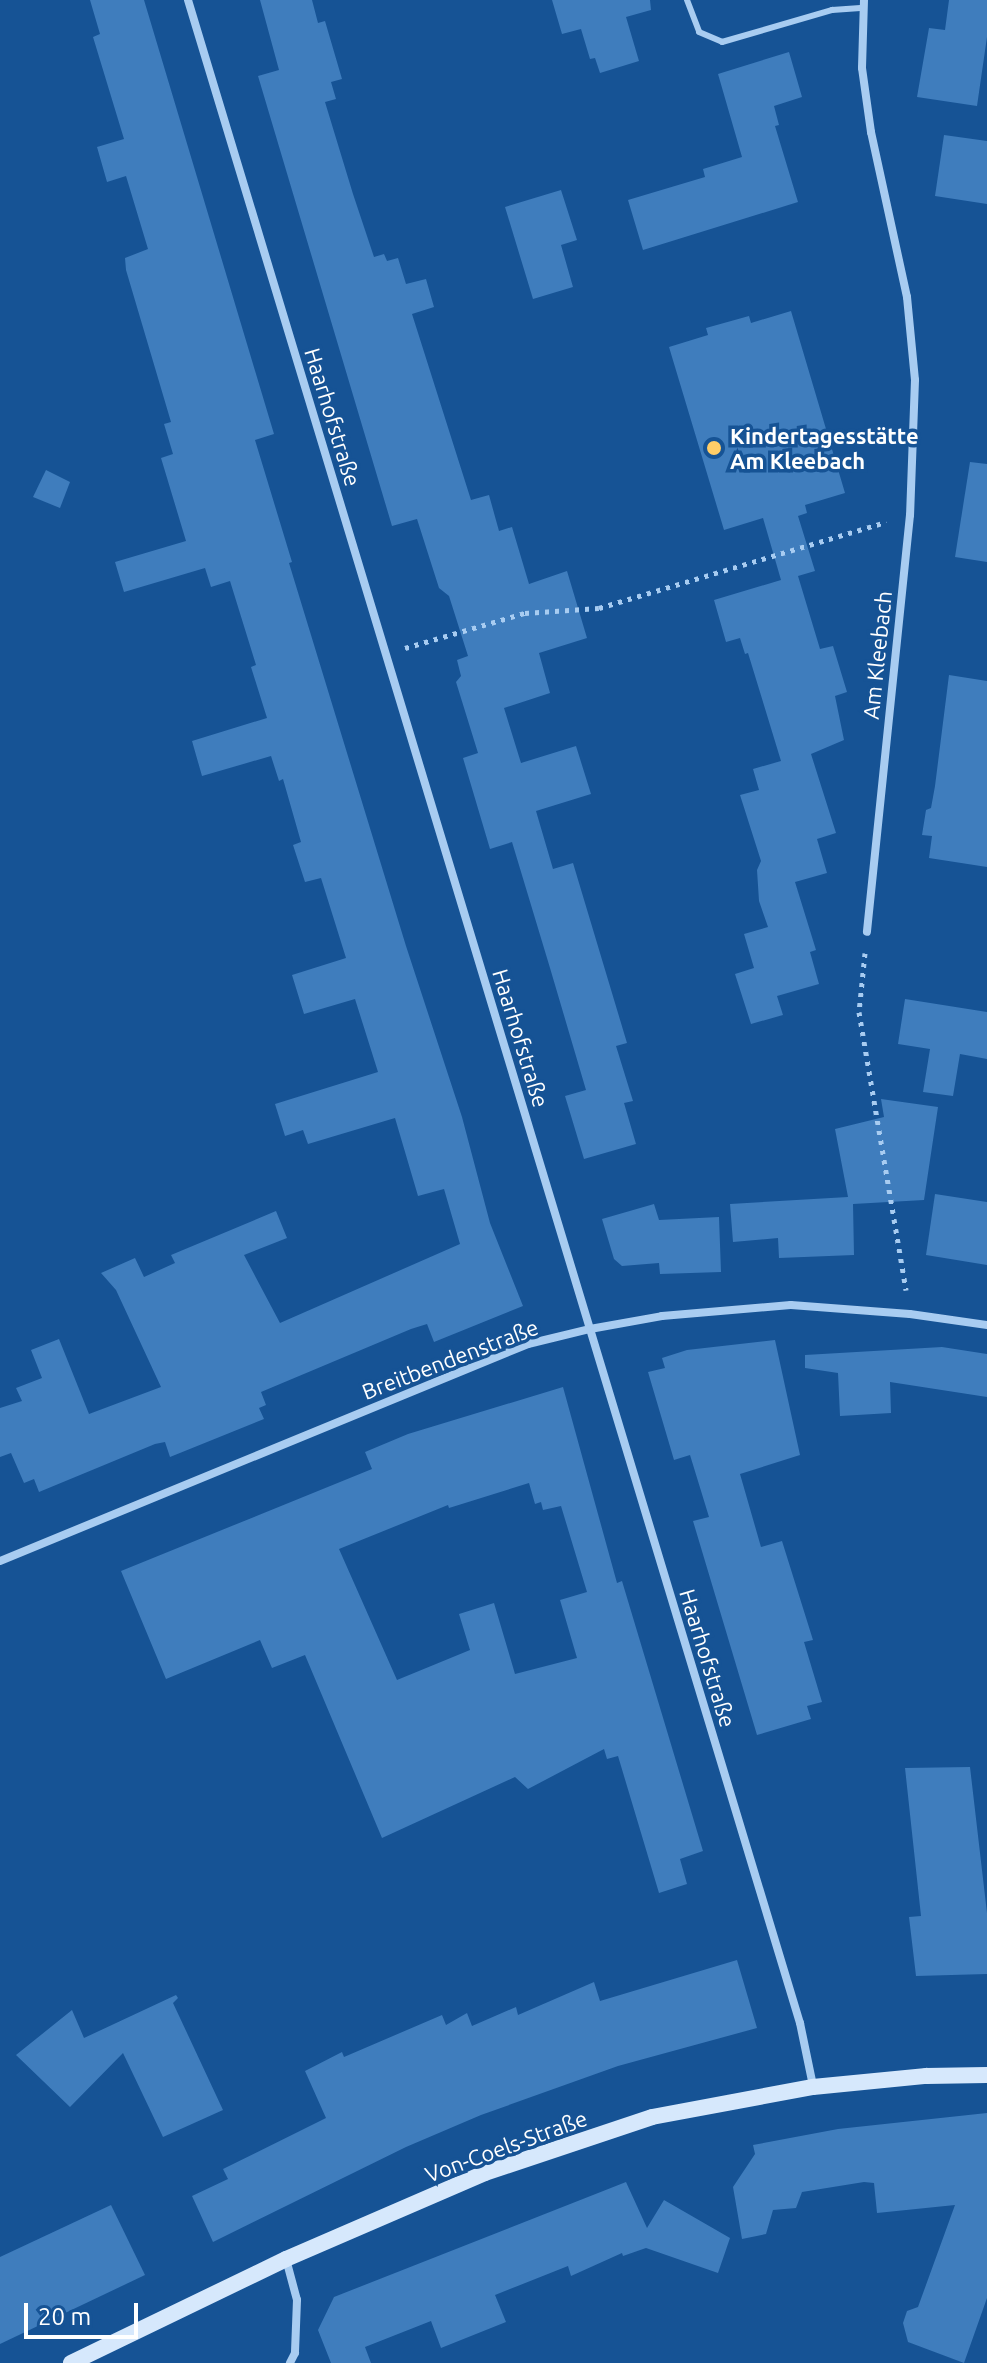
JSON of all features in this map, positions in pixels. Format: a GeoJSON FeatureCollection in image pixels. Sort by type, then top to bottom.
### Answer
{"type":"FeatureCollection","features":[{"type":"Feature","properties":{"kind":"main road","name":"Von-Coels-Straße"},"geometry":{"type":"LineString","coordinates":[[71,2363],[286,2259],[485,2173],[652,2117],[813,2087],[926,2076],[987,2075]]}},
{"type":"Feature","properties":{"kind":"street","name":"Haarhofstraße"},"geometry":{"type":"LineString","coordinates":[[188,0],[800,2023],[813,2087]]}},
{"type":"Feature","properties":{"kind":"street","name":"Am Kleebach"},"geometry":{"type":"LineString","coordinates":[[864,4],[862,68],[871,132],[907,297],[914,366],[910,515],[867,932]]}},
{"type":"Feature","properties":{"kind":"street","name":"Breitbendenstraße"},"geometry":{"type":"LineString","coordinates":[[0,1561],[528,1344],[590,1329],[662,1316],[791,1305],[910,1314],[987,1325]]}},
{"type":"Feature","properties":{"kind":"street"},"geometry":{"type":"LineString","coordinates":[[286,2259],[297,2300],[295,2353],[290,2363]]}},
{"type":"Feature","properties":{"kind":"lane"},"geometry":{"type":"LineString","coordinates":[[687,0],[699,32],[722,42],[832,10],[864,4]]}},
{"type":"Feature","properties":{"kind":"path"},"geometry":{"type":"LineString","coordinates":[[386,654],[525,613],[599,608],[910,515]]}},
{"type":"Feature","properties":{"kind":"path"},"geometry":{"type":"LineString","coordinates":[[867,932],[859,1012],[910,1314]]}},
{"type":"Feature","properties":{"kind":"building"},"geometry":{"type":"Polygon","coordinates":[[[90,0],[144,0],[274,434],[255,440],[292,562],[289,563],[406,946],[462,1117],[490,1223],[523,1306],[434,1342],[427,1324],[411,1329],[261,1392],[266,1405],[259,1408],[264,1419],[170,1457],[165,1442],[155,1444],[39,1492],[34,1479],[24,1483],[11,1453],[0,1457],[0,1408],[22,1401],[16,1388],[42,1378],[31,1350],[59,1339],[89,1414],[161,1387],[116,1290],[101,1273],[135,1258],[144,1277],[175,1263],[171,1255],[276,1211],[287,1238],[244,1255],[280,1323],[460,1244],[444,1189],[418,1196],[395,1118],[308,1144],[303,1130],[285,1136],[275,1104],[378,1072],[355,999],[304,1014],[292,975],[346,958],[321,878],[305,882],[293,845],[301,842],[283,779],[279,781],[271,756],[202,776],[192,741],[267,718],[251,667],[256,665],[230,581],[211,587],[205,568],[124,592],[115,562],[186,541],[161,458],[173,454],[164,424],[171,422],[126,270],[125,258],[148,249],[126,176],[107,182],[97,147],[124,139],[93,37],[100,34],[90,0]]]}},
{"type":"Feature","properties":{"kind":"building"},"geometry":{"type":"Polygon","coordinates":[[[260,0],[312,0],[318,23],[325,21],[342,79],[331,82],[336,99],[325,102],[353,194],[374,257],[384,254],[387,261],[398,258],[406,284],[426,279],[434,307],[412,314],[471,500],[489,495],[499,531],[512,527],[529,584],[567,571],[587,638],[539,653],[550,693],[504,708],[521,763],[576,746],[591,794],[536,811],[553,869],[573,863],[627,1043],[616,1046],[633,1101],[624,1103],[636,1144],[584,1159],[565,1096],[586,1090],[512,842],[490,849],[463,758],[478,753],[456,682],[461,676],[457,660],[468,656],[449,596],[439,588],[417,519],[392,526],[258,76],[279,70],[260,0]]]}},
{"type":"Feature","properties":{"kind":"building"},"geometry":{"type":"Polygon","coordinates":[[[552,0],[650,0],[651,10],[626,17],[639,61],[600,73],[595,58],[590,59],[581,29],[562,34],[552,0]]]}},
{"type":"Feature","properties":{"kind":"building"},"geometry":{"type":"Polygon","coordinates":[[[949,0],[987,0],[987,37],[977,106],[917,97],[929,28],[945,30],[949,0]]]}},
{"type":"Feature","properties":{"kind":"building"},"geometry":{"type":"Polygon","coordinates":[[[789,52],[802,97],[774,106],[779,125],[775,126],[798,202],[643,250],[628,200],[705,177],[703,169],[742,157],[718,74],[789,52]]]}},
{"type":"Feature","properties":{"kind":"building"},"geometry":{"type":"Polygon","coordinates":[[[944,135],[987,141],[987,204],[935,196],[944,135]]]}},
{"type":"Feature","properties":{"kind":"building"},"geometry":{"type":"Polygon","coordinates":[[[561,190],[577,240],[561,245],[573,287],[533,299],[505,207],[561,190]]]}},
{"type":"Feature","properties":{"kind":"building"},"geometry":{"type":"Polygon","coordinates":[[[791,311],[845,493],[805,505],[807,513],[798,516],[815,571],[798,576],[820,649],[833,646],[847,692],[835,696],[844,740],[811,754],[836,833],[817,839],[827,873],[795,882],[816,950],[810,952],[819,984],[777,996],[783,1015],[751,1024],[735,974],[754,968],[744,934],[768,927],[759,901],[757,870],[761,861],[740,795],[759,790],[753,769],[781,761],[748,653],[745,654],[740,638],[726,642],[714,600],[781,580],[763,518],[724,530],[669,347],[708,335],[706,328],[749,316],[751,323],[791,311]]]}},
{"type":"Feature","properties":{"kind":"building"},"geometry":{"type":"Polygon","coordinates":[[[970,462],[987,464],[987,562],[955,557],[970,462]]]}},
{"type":"Feature","properties":{"kind":"building"},"geometry":{"type":"Polygon","coordinates":[[[46,470],[70,482],[60,508],[33,497],[46,470]]]}},
{"type":"Feature","properties":{"kind":"building"},"geometry":{"type":"Polygon","coordinates":[[[949,675],[987,681],[987,867],[929,858],[932,836],[922,835],[926,810],[931,808],[935,786],[949,675]]]}},
{"type":"Feature","properties":{"kind":"building"},"geometry":{"type":"Polygon","coordinates":[[[905,999],[987,1012],[987,1059],[960,1054],[953,1096],[923,1092],[930,1049],[898,1044],[905,999]]]}},
{"type":"Feature","properties":{"kind":"building"},"geometry":{"type":"Polygon","coordinates":[[[881,1099],[938,1107],[924,1200],[853,1204],[854,1255],[779,1258],[778,1238],[733,1242],[730,1204],[848,1197],[835,1129],[884,1117],[881,1099]]]}},
{"type":"Feature","properties":{"kind":"building"},"geometry":{"type":"Polygon","coordinates":[[[935,1194],[987,1202],[987,1265],[926,1255],[935,1194]]]}},
{"type":"Feature","properties":{"kind":"building"},"geometry":{"type":"Polygon","coordinates":[[[654,1204],[659,1220],[719,1217],[721,1272],[660,1274],[659,1263],[622,1266],[614,1259],[602,1219],[654,1204]]]}},
{"type":"Feature","properties":{"kind":"building"},"geometry":{"type":"Polygon","coordinates":[[[775,1340],[800,1455],[740,1474],[761,1547],[782,1541],[813,1640],[804,1642],[822,1702],[807,1706],[811,1719],[757,1735],[693,1521],[709,1517],[690,1455],[674,1460],[648,1372],[665,1368],[662,1358],[687,1350],[775,1340]]]}},
{"type":"Feature","properties":{"kind":"building"},"geometry":{"type":"Polygon","coordinates":[[[942,1347],[987,1354],[987,1397],[890,1382],[891,1413],[840,1416],[838,1373],[805,1368],[805,1355],[942,1347]]]}},
{"type":"Feature","properties":{"kind":"building"},"geometry":{"type":"Polygon","coordinates":[[[563,1387],[617,1583],[622,1581],[703,1851],[680,1859],[687,1884],[659,1893],[618,1756],[607,1759],[604,1749],[528,1789],[515,1777],[382,1838],[305,1655],[272,1668],[260,1640],[166,1679],[121,1571],[372,1469],[365,1452],[408,1434],[563,1387]],[[529,1483],[449,1508],[448,1505],[339,1549],[397,1680],[470,1650],[459,1614],[494,1603],[515,1674],[577,1658],[560,1600],[587,1592],[561,1506],[543,1510],[541,1502],[535,1504],[529,1483]]]}},
{"type":"Feature","properties":{"kind":"building"},"geometry":{"type":"Polygon","coordinates":[[[970,1767],[987,1913],[987,1974],[916,1976],[909,1917],[921,1916],[905,1768],[970,1767]]]}},
{"type":"Feature","properties":{"kind":"building"},"geometry":{"type":"Polygon","coordinates":[[[737,1960],[757,2028],[618,2066],[481,2115],[406,2147],[213,2242],[192,2196],[228,2179],[223,2169],[326,2118],[305,2071],[342,2052],[344,2057],[442,2015],[446,2025],[467,2013],[472,2026],[516,2007],[518,2015],[594,1982],[600,2001],[737,1960]]]}},
{"type":"Feature","properties":{"kind":"building"},"geometry":{"type":"Polygon","coordinates":[[[176,1995],[178,1998],[173,2003],[223,2110],[163,2137],[123,2053],[70,2107],[16,2055],[72,2010],[84,2038],[176,1995]]]}},
{"type":"Feature","properties":{"kind":"building"},"geometry":{"type":"Polygon","coordinates":[[[987,2113],[987,2298],[964,2363],[908,2342],[903,2323],[907,2311],[918,2307],[955,2205],[877,2213],[874,2183],[864,2182],[802,2192],[796,2208],[773,2210],[766,2234],[742,2239],[733,2187],[755,2154],[753,2145],[838,2129],[987,2113]]]}},
{"type":"Feature","properties":{"kind":"building"},"geometry":{"type":"Polygon","coordinates":[[[626,2182],[647,2228],[664,2200],[730,2238],[718,2273],[646,2248],[623,2256],[622,2253],[571,2276],[568,2266],[495,2295],[506,2322],[441,2348],[431,2321],[365,2347],[371,2363],[331,2363],[318,2330],[334,2297],[626,2182]]]}},
{"type":"Feature","properties":{"kind":"building"},"geometry":{"type":"Polygon","coordinates":[[[111,2205],[145,2275],[0,2344],[0,2257],[111,2205]]]}},
{"type":"Feature","properties":{"kind":"place","name":"Kindertagesstätte Am Kleebach"},"geometry":{"type":"Point","coordinates":[714,448]}}]}
